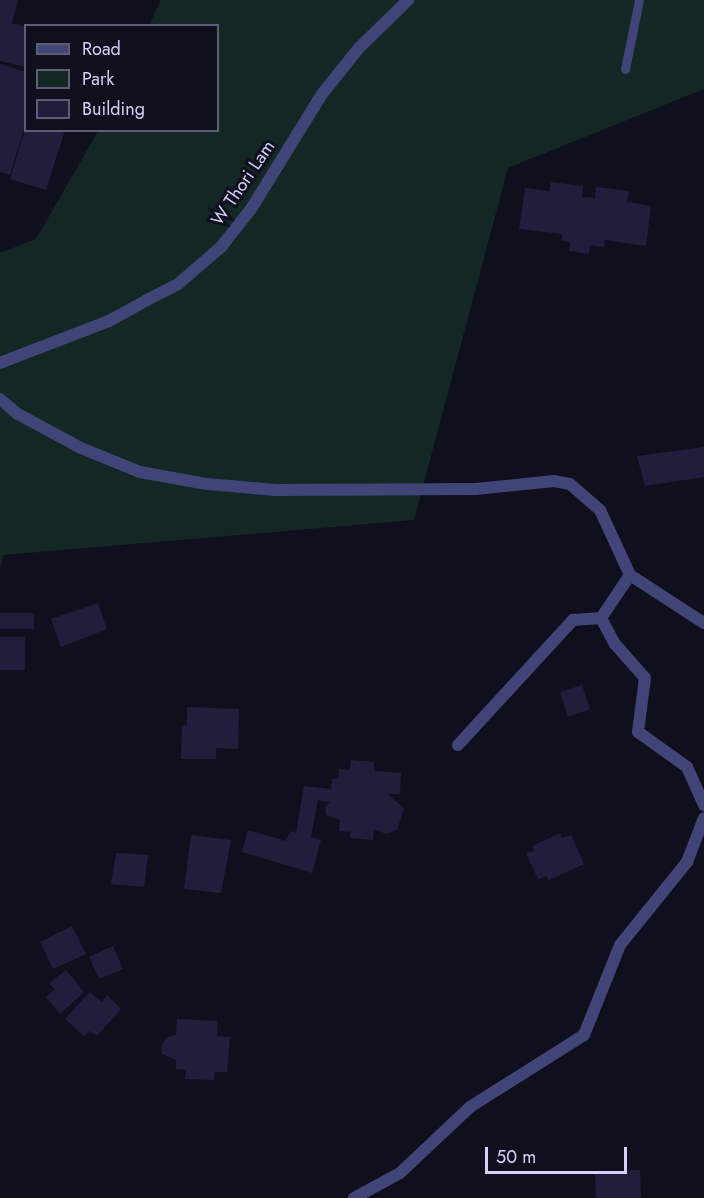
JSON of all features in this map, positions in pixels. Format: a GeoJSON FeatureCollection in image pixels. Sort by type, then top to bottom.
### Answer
{"type":"FeatureCollection","features":[{"type":"Feature","properties":{"kind":"street","name":"W Thori Lam"},"geometry":{"type":"LineString","coordinates":[[0,363],[138,305],[178,284],[221,247],[251,209],[322,94],[359,48],[408,0]]}},
{"type":"Feature","properties":{"kind":"street"},"geometry":{"type":"LineString","coordinates":[[0,399],[18,414],[81,448],[140,472],[276,490],[476,489],[554,481],[570,484],[600,510],[630,575],[704,623]]}},
{"type":"Feature","properties":{"kind":"street"},"geometry":{"type":"LineString","coordinates":[[601,618],[630,575]]}},
{"type":"Feature","properties":{"kind":"street"},"geometry":{"type":"LineString","coordinates":[[458,745],[573,620],[601,618]]}},
{"type":"Feature","properties":{"kind":"street"},"geometry":{"type":"LineString","coordinates":[[601,618],[615,644],[645,678],[638,732],[687,768],[704,805]]}},
{"type":"Feature","properties":{"kind":"street"},"geometry":{"type":"LineString","coordinates":[[354,1198],[400,1173],[470,1107],[584,1035],[620,945],[687,862],[704,818]]}},
{"type":"Feature","properties":{"kind":"lane"},"geometry":{"type":"LineString","coordinates":[[625,69],[639,0]]}},
{"type":"Feature","properties":{"kind":"green space"},"geometry":{"type":"Polygon","coordinates":[[[161,0],[704,0],[704,89],[508,168],[414,520],[4,555],[0,568],[0,253],[36,239],[97,132],[219,132],[219,24],[149,24],[161,0]]]}},
{"type":"Feature","properties":{"kind":"building"},"geometry":{"type":"Polygon","coordinates":[[[0,0],[18,0],[12,23],[24,26],[24,67],[0,61],[0,0]]]}},
{"type":"Feature","properties":{"kind":"building"},"geometry":{"type":"Polygon","coordinates":[[[0,64],[24,71],[24,129],[10,175],[0,172],[0,64]]]}},
{"type":"Feature","properties":{"kind":"building"},"geometry":{"type":"Polygon","coordinates":[[[24,132],[64,132],[46,190],[10,179],[24,132]]]}},
{"type":"Feature","properties":{"kind":"building"},"geometry":{"type":"Polygon","coordinates":[[[551,182],[583,186],[582,197],[595,198],[596,187],[629,191],[627,202],[651,206],[646,246],[605,240],[604,247],[590,245],[589,254],[569,251],[570,242],[562,241],[562,234],[519,229],[525,188],[549,191],[551,182]]]}},
{"type":"Feature","properties":{"kind":"building"},"geometry":{"type":"Polygon","coordinates":[[[704,447],[704,477],[645,486],[637,456],[704,447]]]}},
{"type":"Feature","properties":{"kind":"building"},"geometry":{"type":"Polygon","coordinates":[[[98,603],[107,629],[61,647],[51,619],[98,603]]]}},
{"type":"Feature","properties":{"kind":"building"},"geometry":{"type":"Polygon","coordinates":[[[0,613],[34,613],[34,629],[0,629],[0,613]]]}},
{"type":"Feature","properties":{"kind":"building"},"geometry":{"type":"Polygon","coordinates":[[[0,637],[25,637],[25,670],[0,670],[0,637]]]}},
{"type":"Feature","properties":{"kind":"building"},"geometry":{"type":"Polygon","coordinates":[[[582,685],[590,709],[568,717],[560,692],[582,685]]]}},
{"type":"Feature","properties":{"kind":"building"},"geometry":{"type":"Polygon","coordinates":[[[187,707],[239,709],[238,749],[216,748],[216,759],[181,759],[182,725],[187,725],[187,707]]]}},
{"type":"Feature","properties":{"kind":"building"},"geometry":{"type":"Polygon","coordinates":[[[351,760],[374,762],[374,771],[401,773],[400,794],[387,794],[404,808],[397,830],[386,834],[374,829],[373,840],[350,838],[351,832],[339,831],[340,820],[326,815],[325,807],[330,802],[318,800],[311,837],[321,840],[312,873],[242,852],[248,830],[286,841],[290,831],[296,833],[304,786],[331,789],[332,779],[338,779],[339,769],[350,770],[351,760]]]}},
{"type":"Feature","properties":{"kind":"building"},"geometry":{"type":"Polygon","coordinates":[[[560,833],[562,838],[571,835],[584,864],[549,880],[546,876],[538,879],[526,853],[534,851],[532,846],[560,833]]]}},
{"type":"Feature","properties":{"kind":"building"},"geometry":{"type":"Polygon","coordinates":[[[191,835],[231,840],[221,893],[184,889],[191,835]]]}},
{"type":"Feature","properties":{"kind":"building"},"geometry":{"type":"Polygon","coordinates":[[[116,853],[148,855],[144,887],[111,884],[116,853]]]}},
{"type":"Feature","properties":{"kind":"building"},"geometry":{"type":"Polygon","coordinates":[[[72,926],[86,954],[53,969],[40,942],[72,926]]]}},
{"type":"Feature","properties":{"kind":"building"},"geometry":{"type":"Polygon","coordinates":[[[113,946],[123,969],[99,979],[89,957],[113,946]]]}},
{"type":"Feature","properties":{"kind":"building"},"geometry":{"type":"Polygon","coordinates":[[[66,970],[84,992],[60,1014],[46,997],[55,990],[49,983],[66,970]]]}},
{"type":"Feature","properties":{"kind":"building"},"geometry":{"type":"Polygon","coordinates":[[[90,992],[102,1002],[107,995],[121,1009],[97,1036],[89,1031],[84,1036],[65,1019],[90,992]]]}},
{"type":"Feature","properties":{"kind":"building"},"geometry":{"type":"Polygon","coordinates":[[[177,1019],[218,1021],[217,1036],[230,1037],[227,1072],[215,1072],[214,1080],[185,1079],[186,1070],[176,1069],[176,1060],[162,1054],[161,1046],[167,1037],[176,1035],[177,1019]]]}},
{"type":"Feature","properties":{"kind":"building"},"geometry":{"type":"Polygon","coordinates":[[[640,1170],[641,1198],[596,1198],[595,1172],[640,1170]]]}}]}
